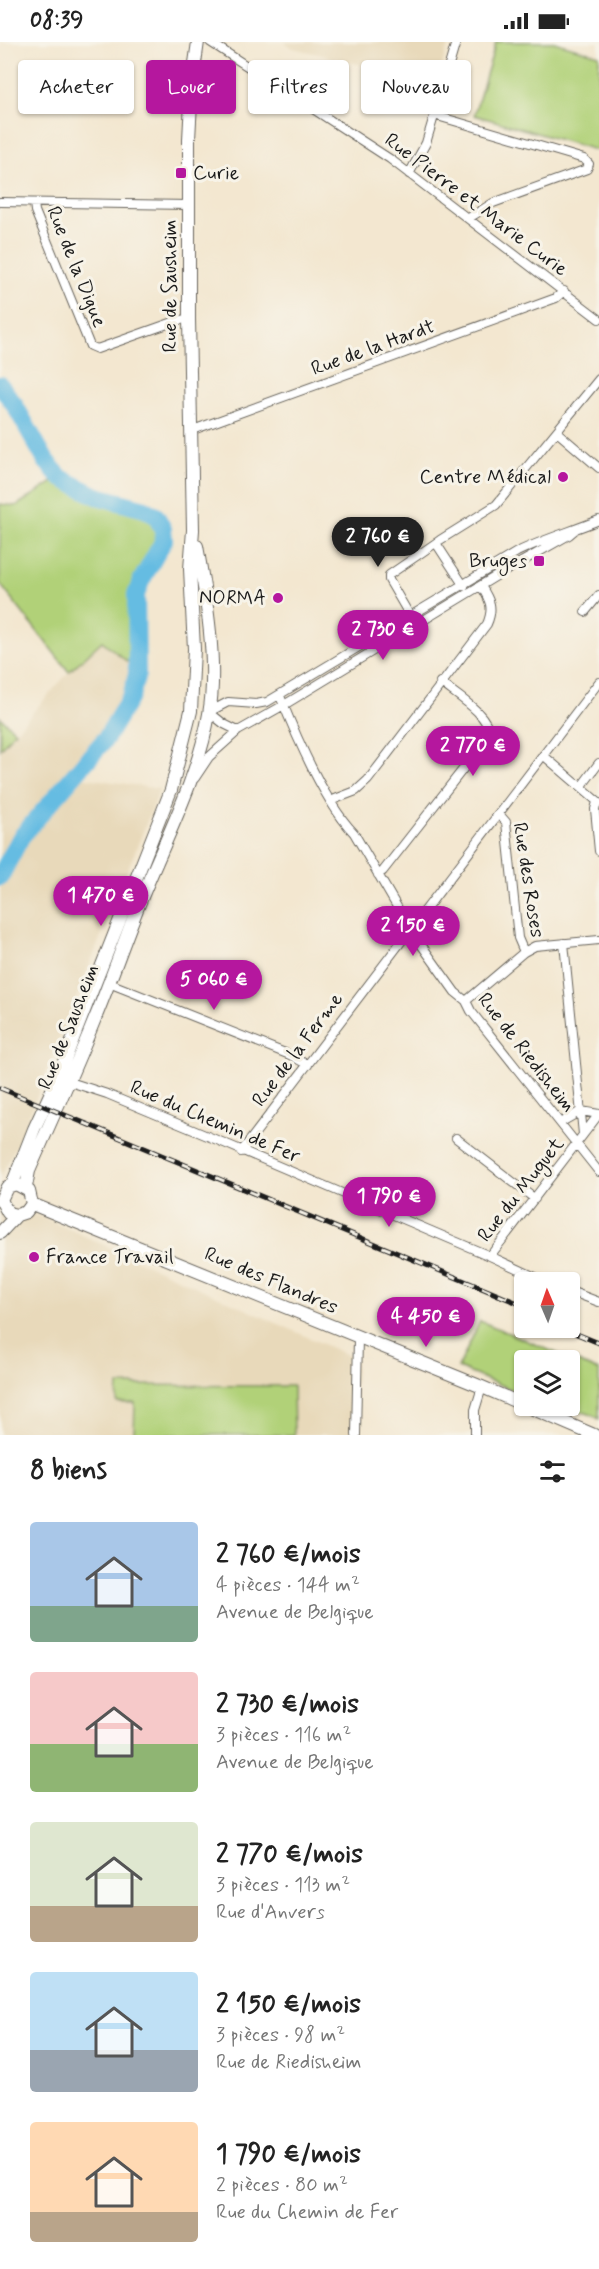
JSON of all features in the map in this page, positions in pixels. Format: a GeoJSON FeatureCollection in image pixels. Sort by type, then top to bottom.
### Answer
{"type":"FeatureCollection","features":[{"type":"Feature","properties":{"kind":"main road","name":"Rue de Sausheim"},"geometry":{"type":"LineString","coordinates":[[103,981],[171,790],[191,711],[194,649],[190,569],[193,530],[189,204],[192,84],[198,42]]}},
{"type":"Feature","properties":{"kind":"main road","name":"Rue de Sausheim"},"geometry":{"type":"LineString","coordinates":[[26,1187],[29,1171],[63,1079],[103,981],[186,792],[198,756],[209,712],[212,679],[205,596],[193,530]]}},
{"type":"Feature","properties":{"kind":"main road","name":"Rue de Sausheim"},"geometry":{"type":"LineString","coordinates":[[12,1185],[34,1129],[63,1079]]}},
{"type":"Feature","properties":{"kind":"main road"},"geometry":{"type":"LineString","coordinates":[[0,1233],[17,1215],[26,1212],[32,1204],[32,1195],[26,1187],[12,1185],[2,1195],[1,1209],[17,1215]]}},
{"type":"Feature","properties":{"kind":"main road","name":"Rue des Flandres"},"geometry":{"type":"LineString","coordinates":[[32,1204],[482,1387],[594,1435]]}},
{"type":"Feature","properties":{"kind":"street","name":"Rue Pierre et Marie Curie"},"geometry":{"type":"LineString","coordinates":[[210,42],[409,174],[598,318]]}},
{"type":"Feature","properties":{"kind":"street"},"geometry":{"type":"LineString","coordinates":[[409,174],[426,143],[456,42]]}},
{"type":"Feature","properties":{"kind":"street"},"geometry":{"type":"LineString","coordinates":[[434,115],[584,159],[589,164],[587,169],[493,202],[469,218]]}},
{"type":"Feature","properties":{"kind":"street"},"geometry":{"type":"LineString","coordinates":[[0,202],[189,204]]}},
{"type":"Feature","properties":{"kind":"street","name":"Rue de la Digue"},"geometry":{"type":"LineString","coordinates":[[34,203],[35,211],[90,346],[97,349],[179,320],[189,320]]}},
{"type":"Feature","properties":{"kind":"street","name":"Rue de la Hardt"},"geometry":{"type":"LineString","coordinates":[[190,431],[556,298],[564,291]]}},
{"type":"Feature","properties":{"kind":"street"},"geometry":{"type":"LineString","coordinates":[[410,616],[389,580],[389,575],[496,505],[599,379]]}},
{"type":"Feature","properties":{"kind":"street"},"geometry":{"type":"LineString","coordinates":[[557,432],[599,468]]}},
{"type":"Feature","properties":{"kind":"street"},"geometry":{"type":"LineString","coordinates":[[191,711],[209,712],[228,702],[256,704],[280,696],[462,583],[517,552],[550,536],[576,529],[599,519]]}},
{"type":"Feature","properties":{"kind":"street"},"geometry":{"type":"LineString","coordinates":[[186,792],[209,757],[238,731],[576,529]]}},
{"type":"Feature","properties":{"kind":"street"},"geometry":{"type":"LineString","coordinates":[[436,543],[468,593]]}},
{"type":"Feature","properties":{"kind":"street"},"geometry":{"type":"LineString","coordinates":[[330,801],[356,790],[368,780],[487,624],[493,612],[490,600],[481,586]]}},
{"type":"Feature","properties":{"kind":"street"},"geometry":{"type":"LineString","coordinates":[[585,612],[599,595]]}},
{"type":"Feature","properties":{"kind":"street"},"geometry":{"type":"LineString","coordinates":[[378,875],[489,736],[490,728],[485,719],[441,682]]}},
{"type":"Feature","properties":{"kind":"street","name":"Rue de la Ferme"},"geometry":{"type":"LineString","coordinates":[[241,1152],[599,682]]}},
{"type":"Feature","properties":{"kind":"street","name":"Rue de Riedisheim"},"geometry":{"type":"LineString","coordinates":[[280,696],[330,801],[344,823],[354,833],[410,929],[455,992],[466,1002],[599,1172]]}},
{"type":"Feature","properties":{"kind":"street"},"geometry":{"type":"LineString","coordinates":[[209,712],[224,724],[238,731]]}},
{"type":"Feature","properties":{"kind":"street"},"geometry":{"type":"LineString","coordinates":[[543,755],[598,802],[595,809],[599,851]]}},
{"type":"Feature","properties":{"kind":"street"},"geometry":{"type":"LineString","coordinates":[[581,787],[599,764]]}},
{"type":"Feature","properties":{"kind":"street","name":"Rue des Roses"},"geometry":{"type":"LineString","coordinates":[[499,814],[506,822],[518,938],[524,952]]}},
{"type":"Feature","properties":{"kind":"street"},"geometry":{"type":"LineString","coordinates":[[466,1002],[524,952],[535,946],[599,940]]}},
{"type":"Feature","properties":{"kind":"street"},"geometry":{"type":"LineString","coordinates":[[564,943],[583,1134]]}},
{"type":"Feature","properties":{"kind":"street"},"geometry":{"type":"LineString","coordinates":[[103,981],[290,1055],[308,1065]]}},
{"type":"Feature","properties":{"kind":"street","name":"Rue du Chemin de Fer"},"geometry":{"type":"LineString","coordinates":[[63,1079],[107,1094],[524,1272]]}},
{"type":"Feature","properties":{"kind":"street"},"geometry":{"type":"LineString","coordinates":[[560,1123],[581,1111],[599,1114]]}},
{"type":"Feature","properties":{"kind":"street","name":"Rue du Muguet"},"geometry":{"type":"LineString","coordinates":[[490,1256],[599,1114]]}},
{"type":"Feature","properties":{"kind":"street"},"geometry":{"type":"LineString","coordinates":[[456,1138],[535,1199]]}},
{"type":"Feature","properties":{"kind":"street"},"geometry":{"type":"LineString","coordinates":[[580,1295],[599,1302]]}},
{"type":"Feature","properties":{"kind":"street"},"geometry":{"type":"LineString","coordinates":[[356,1435],[358,1338]]}},
{"type":"Feature","properties":{"kind":"street"},"geometry":{"type":"LineString","coordinates":[[475,1435],[475,1410],[482,1387]]}},
{"type":"Feature","properties":{"kind":"shaded area"},"geometry":{"type":"Polygon","coordinates":[[[284,42],[449,42],[443,60],[361,60],[361,65],[293,48],[284,42]]]}},
{"type":"Feature","properties":{"kind":"shaded area"},"geometry":{"type":"Polygon","coordinates":[[[102,640],[136,669],[80,777],[160,789],[20,1138],[0,1178],[0,749],[69,672],[102,640]]]}},
{"type":"Feature","properties":{"kind":"shaded area"},"geometry":{"type":"Polygon","coordinates":[[[0,1206],[40,1216],[356,1359],[355,1435],[0,1435],[0,1206]]]}},
{"type":"Feature","properties":{"kind":"green space"},"geometry":{"type":"Polygon","coordinates":[[[496,42],[554,42],[599,55],[599,151],[474,115],[496,42]]]}},
{"type":"Feature","properties":{"kind":"green space"},"geometry":{"type":"Polygon","coordinates":[[[56,480],[96,499],[149,519],[159,539],[131,593],[136,669],[102,641],[69,672],[0,584],[0,504],[16,506],[56,480]]]}},
{"type":"Feature","properties":{"kind":"green space"},"geometry":{"type":"Polygon","coordinates":[[[0,717],[15,731],[0,749],[0,717]]]}},
{"type":"Feature","properties":{"kind":"green space"},"geometry":{"type":"Polygon","coordinates":[[[480,1321],[514,1335],[514,1338],[520,1338],[549,1350],[514,1350],[514,1391],[458,1368],[480,1321]]]}},
{"type":"Feature","properties":{"kind":"green space"},"geometry":{"type":"Polygon","coordinates":[[[580,1363],[599,1371],[599,1419],[580,1412],[580,1363]]]}},
{"type":"Feature","properties":{"kind":"green space"},"geometry":{"type":"Polygon","coordinates":[[[118,1385],[293,1386],[294,1435],[134,1435],[135,1403],[117,1403],[118,1385]]]}},
{"type":"Feature","properties":{"kind":"waterway"},"geometry":{"type":"LineString","coordinates":[[0,385],[14,404],[46,461],[61,478],[97,496],[145,509],[156,516],[163,529],[164,540],[141,581],[136,595],[137,674],[131,696],[106,738],[21,837],[0,877]]}},
{"type":"Feature","properties":{"kind":"railway"},"geometry":{"type":"LineString","coordinates":[[0,1088],[514,1301]]}},
{"type":"Feature","properties":{"kind":"railway"},"geometry":{"type":"LineString","coordinates":[[580,1335],[599,1343]]}},
{"type":"Feature","properties":{"kind":"place","name":"Curie"},"geometry":{"type":"Point","coordinates":[181,173]}},
{"type":"Feature","properties":{"kind":"place","name":"Centre Médical"},"geometry":{"type":"Point","coordinates":[563,477]}},
{"type":"Feature","properties":{"kind":"place","name":"Bruges"},"geometry":{"type":"Point","coordinates":[539,561]}},
{"type":"Feature","properties":{"kind":"place","name":"NORMA"},"geometry":{"type":"Point","coordinates":[278,598]}},
{"type":"Feature","properties":{"kind":"place","name":"France Travail"},"geometry":{"type":"Point","coordinates":[34,1257]}}]}
